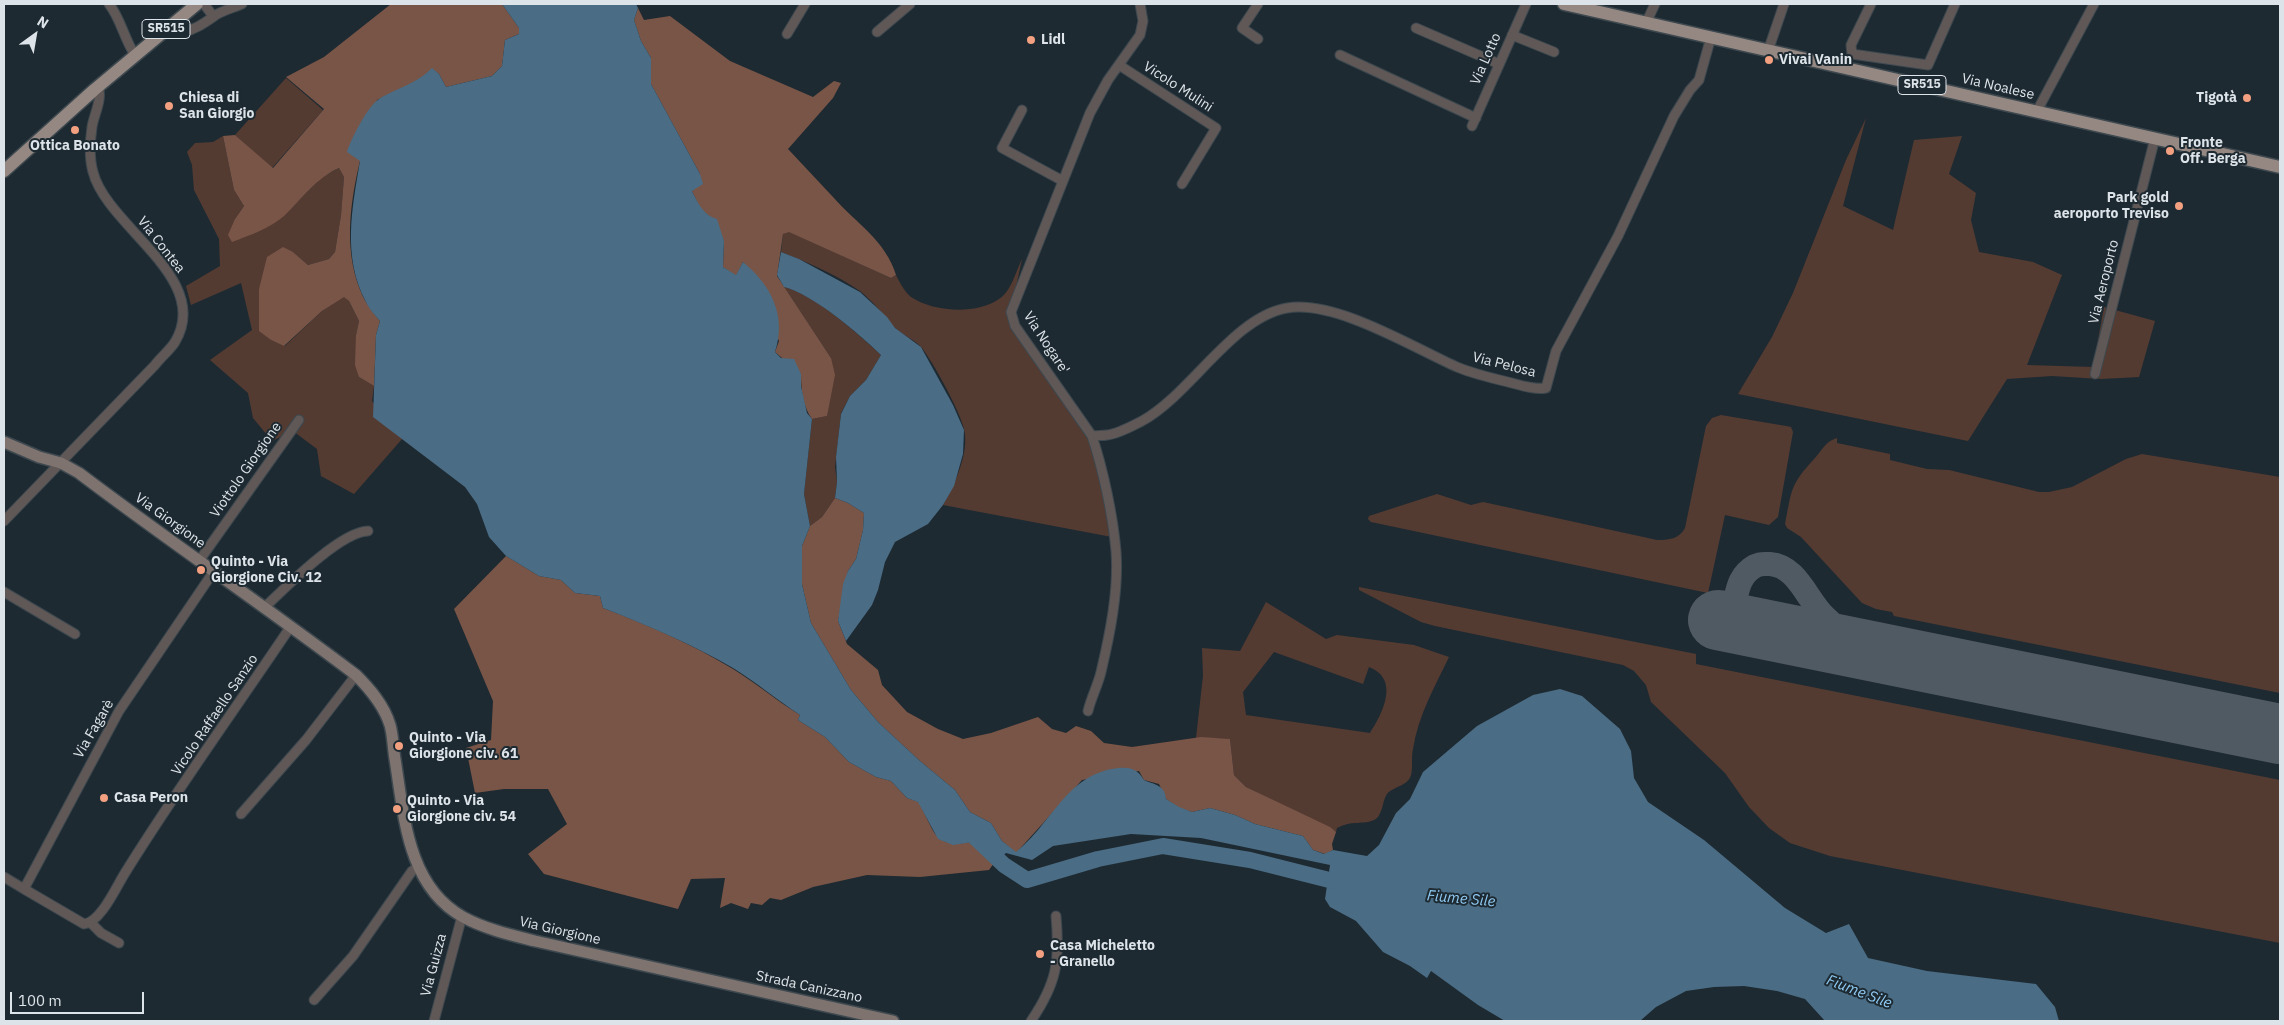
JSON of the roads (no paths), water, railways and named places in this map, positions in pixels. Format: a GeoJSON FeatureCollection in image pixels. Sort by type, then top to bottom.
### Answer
{"type":"FeatureCollection","features":[{"type":"Feature","properties":{"kind":"main road","name":"SR515"},"geometry":{"type":"LineString","coordinates":[[4,171],[97,91],[135,54],[197,4]]}},
{"type":"Feature","properties":{"kind":"main road","name":"Via Noalese"},"geometry":{"type":"LineString","coordinates":[[1564,4],[2280,167]]}},
{"type":"Feature","properties":{"kind":"street"},"geometry":{"type":"LineString","coordinates":[[109,4],[114,10],[126,40],[135,54]]}},
{"type":"Feature","properties":{"kind":"street"},"geometry":{"type":"LineString","coordinates":[[204,4],[213,16]]}},
{"type":"Feature","properties":{"kind":"street"},"geometry":{"type":"LineString","coordinates":[[169,27],[181,33],[189,31],[208,21],[213,16],[242,4]]}},
{"type":"Feature","properties":{"kind":"street"},"geometry":{"type":"LineString","coordinates":[[786,34],[805,4]]}},
{"type":"Feature","properties":{"kind":"street"},"geometry":{"type":"LineString","coordinates":[[877,32],[910,4]]}},
{"type":"Feature","properties":{"kind":"street","name":"Via Nogare'"},"geometry":{"type":"LineString","coordinates":[[1088,711],[1101,674],[1112,615],[1116,552],[1097,452],[1092,436],[1016,326],[1011,312],[1090,113],[1140,35],[1143,21],[1140,4]]}},
{"type":"Feature","properties":{"kind":"street"},"geometry":{"type":"LineString","coordinates":[[1258,4],[1242,28],[1258,39]]}},
{"type":"Feature","properties":{"kind":"street","name":"Via Lotto"},"geometry":{"type":"LineString","coordinates":[[1340,55],[1474,122],[1526,4]]}},
{"type":"Feature","properties":{"kind":"street"},"geometry":{"type":"LineString","coordinates":[[1646,22],[1655,4]]}},
{"type":"Feature","properties":{"kind":"street"},"geometry":{"type":"LineString","coordinates":[[1768,51],[1784,4]]}},
{"type":"Feature","properties":{"kind":"street"},"geometry":{"type":"LineString","coordinates":[[1846,69],[1852,54],[1851,45],[1870,4]]}},
{"type":"Feature","properties":{"kind":"street"},"geometry":{"type":"LineString","coordinates":[[1852,54],[1928,65],[1955,4]]}},
{"type":"Feature","properties":{"kind":"street"},"geometry":{"type":"LineString","coordinates":[[2037,111],[2094,4]]}},
{"type":"Feature","properties":{"kind":"street"},"geometry":{"type":"LineString","coordinates":[[1416,28],[1499,64]]}},
{"type":"Feature","properties":{"kind":"street"},"geometry":{"type":"LineString","coordinates":[[1512,35],[1554,52]]}},
{"type":"Feature","properties":{"kind":"street","name":"Via Pelosa"},"geometry":{"type":"LineString","coordinates":[[1092,436],[1108,435],[1143,420],[1175,394],[1250,325],[1271,313],[1286,308],[1302,307],[1326,310],[1380,330],[1478,375],[1546,388],[1556,351],[1618,236],[1674,116],[1690,90],[1699,80],[1711,38]]}},
{"type":"Feature","properties":{"kind":"street","name":"Vicolo Mulini"},"geometry":{"type":"LineString","coordinates":[[1119,65],[1216,128],[1182,184]]}},
{"type":"Feature","properties":{"kind":"street","name":"Via Contea"},"geometry":{"type":"LineString","coordinates":[[4,521],[175,343],[184,313],[181,294],[171,277],[101,193],[92,172],[90,148],[97,91]]}},
{"type":"Feature","properties":{"kind":"street"},"geometry":{"type":"LineString","coordinates":[[1022,110],[1002,148],[1063,181]]}},
{"type":"Feature","properties":{"kind":"street","name":"Via Aeroporto"},"geometry":{"type":"LineString","coordinates":[[2095,374],[2155,138]]}},
{"type":"Feature","properties":{"kind":"street","name":"Viottolo Giorgione"},"geometry":{"type":"LineString","coordinates":[[199,561],[299,420]]}},
{"type":"Feature","properties":{"kind":"street","name":"Via Giorgione"},"geometry":{"type":"LineString","coordinates":[[4,442],[39,457],[61,463],[79,473],[356,675],[382,705],[390,725],[406,830],[418,867],[430,887],[445,903],[462,916],[483,926],[535,941],[719,982]]}},
{"type":"Feature","properties":{"kind":"street"},"geometry":{"type":"LineString","coordinates":[[265,607],[326,553],[359,532],[368,531]]}},
{"type":"Feature","properties":{"kind":"street","name":"Via Fagarè"},"geometry":{"type":"LineString","coordinates":[[24,889],[119,711],[214,572]]}},
{"type":"Feature","properties":{"kind":"street"},"geometry":{"type":"LineString","coordinates":[[4,592],[75,634]]}},
{"type":"Feature","properties":{"kind":"street","name":"Vicolo Raffaello Sanzio"},"geometry":{"type":"LineString","coordinates":[[91,923],[99,916],[128,869],[291,626]]}},
{"type":"Feature","properties":{"kind":"street"},"geometry":{"type":"LineString","coordinates":[[240,814],[306,740],[356,675]]}},
{"type":"Feature","properties":{"kind":"street"},"geometry":{"type":"LineString","coordinates":[[314,1000],[353,956],[412,871],[418,867]]}},
{"type":"Feature","properties":{"kind":"street"},"geometry":{"type":"LineString","coordinates":[[4,877],[84,924],[91,923],[101,933],[119,943]]}},
{"type":"Feature","properties":{"kind":"street","name":"Via Guizza"},"geometry":{"type":"LineString","coordinates":[[434,1021],[462,916]]}},
{"type":"Feature","properties":{"kind":"street"},"geometry":{"type":"LineString","coordinates":[[1031,1021],[1045,1001],[1056,972],[1059,942],[1056,916]]}},
{"type":"Feature","properties":{"kind":"street","name":"Strada Canizzano"},"geometry":{"type":"LineString","coordinates":[[719,982],[893,1021]]}},
{"type":"Feature","properties":{"kind":"water"},"geometry":{"type":"Polygon","coordinates":[[[502,4],[636,4],[638,8],[634,20],[641,41],[651,58],[651,84],[700,174],[703,184],[692,191],[705,212],[717,219],[724,241],[723,267],[736,275],[743,262],[769,291],[778,314],[778,339],[775,352],[781,358],[794,359],[801,374],[801,386],[807,413],[812,419],[804,494],[810,526],[802,546],[802,584],[811,623],[851,690],[878,722],[955,790],[970,812],[991,823],[1002,841],[1016,852],[1029,841],[1072,790],[1085,780],[1100,772],[1118,768],[1130,768],[1139,773],[1144,780],[1162,788],[1166,799],[1192,812],[1210,808],[1235,815],[1255,824],[1303,836],[1313,850],[1324,854],[1333,850],[1367,856],[1379,845],[1396,813],[1410,799],[1423,772],[1477,726],[1533,695],[1560,689],[1582,696],[1620,729],[1631,751],[1634,778],[1648,802],[1704,840],[1785,908],[1826,933],[1849,924],[1868,958],[1927,971],[2036,984],[2055,1007],[2059,1021],[1825,1021],[1805,999],[1777,991],[1744,986],[1714,987],[1686,991],[1656,1007],[1640,1021],[1505,1021],[1478,1005],[1431,971],[1427,978],[1410,966],[1383,952],[1356,921],[1330,907],[1325,899],[1330,865],[1201,838],[1131,834],[1053,846],[1032,860],[1006,853],[994,863],[985,856],[985,849],[980,841],[953,845],[938,839],[918,802],[907,798],[891,781],[876,777],[849,762],[825,737],[798,720],[800,715],[742,673],[653,628],[603,608],[600,596],[575,593],[561,580],[539,576],[506,556],[489,537],[477,504],[465,487],[373,417],[376,335],[380,321],[367,305],[354,268],[351,250],[352,214],[360,161],[347,152],[360,124],[374,103],[413,82],[432,68],[439,74],[446,87],[492,76],[502,66],[505,40],[519,34],[519,28],[502,4]]]}},
{"type":"Feature","properties":{"kind":"water"},"geometry":{"type":"Polygon","coordinates":[[[781,252],[799,259],[860,292],[887,317],[895,328],[921,347],[953,405],[964,430],[963,454],[954,486],[943,505],[928,524],[895,542],[885,562],[872,605],[846,641],[838,621],[843,584],[848,571],[856,559],[863,530],[864,513],[848,503],[835,498],[837,482],[836,457],[841,414],[850,396],[866,380],[881,355],[822,306],[796,291],[784,287],[777,275],[781,252]]]}},
{"type":"Feature","properties":{"kind":"waterway","name":"Fiume Sile"},"geometry":{"type":"LineString","coordinates":[[964,827],[1004,865],[1027,880],[1098,859],[1163,846],[1250,860],[1349,885]]}},
{"type":"Feature","properties":{"kind":"place","name":"Lidl"},"geometry":{"type":"Point","coordinates":[1031,40]}},
{"type":"Feature","properties":{"kind":"place","name":"Vivai Vanin"},"geometry":{"type":"Point","coordinates":[1769,60]}},
{"type":"Feature","properties":{"kind":"place","name":"Tigotà"},"geometry":{"type":"Point","coordinates":[2247,98]}},
{"type":"Feature","properties":{"kind":"place","name":"Chiesa di San Giorgio"},"geometry":{"type":"Point","coordinates":[169,106]}},
{"type":"Feature","properties":{"kind":"place","name":"Ottica Bonato"},"geometry":{"type":"Point","coordinates":[75,130]}},
{"type":"Feature","properties":{"kind":"place","name":"Fronte Off. Berga"},"geometry":{"type":"Point","coordinates":[2170,151]}},
{"type":"Feature","properties":{"kind":"place","name":"Park gold aeroporto Treviso"},"geometry":{"type":"Point","coordinates":[2179,206]}},
{"type":"Feature","properties":{"kind":"place","name":"Quinto - Via Giorgione Civ. 12"},"geometry":{"type":"Point","coordinates":[201,570]}},
{"type":"Feature","properties":{"kind":"place","name":"Quinto - Via Giorgione civ. 61"},"geometry":{"type":"Point","coordinates":[399,746]}},
{"type":"Feature","properties":{"kind":"place","name":"Casa Peron"},"geometry":{"type":"Point","coordinates":[104,798]}},
{"type":"Feature","properties":{"kind":"place","name":"Quinto - Via Giorgione civ. 54"},"geometry":{"type":"Point","coordinates":[397,809]}},
{"type":"Feature","properties":{"kind":"place","name":"Casa Micheletto - Granello"},"geometry":{"type":"Point","coordinates":[1040,954]}}]}
